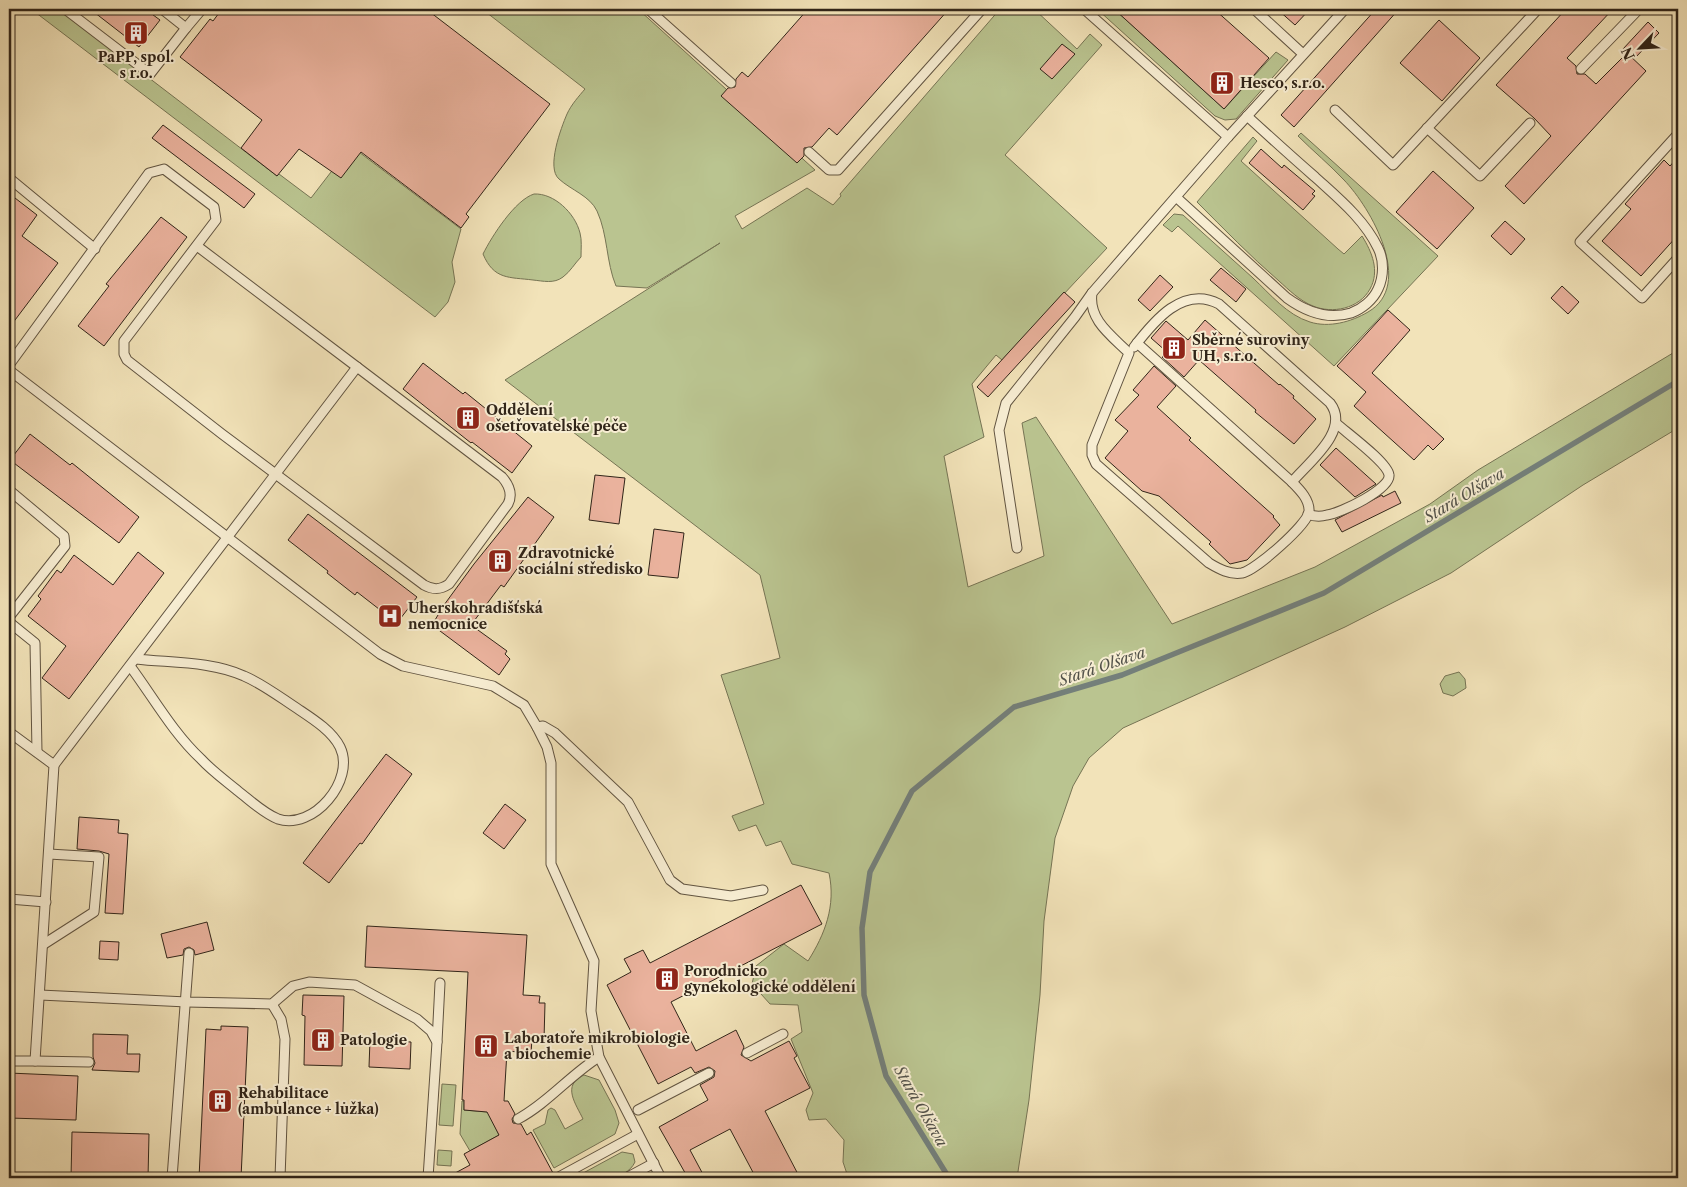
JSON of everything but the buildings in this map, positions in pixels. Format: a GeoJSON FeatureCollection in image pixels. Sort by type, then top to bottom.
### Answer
{"type":"FeatureCollection","features":[{"type":"Feature","properties":{"kind":"lane"},"geometry":{"type":"LineString","coordinates":[[65,9],[150,74],[202,9]]}},
{"type":"Feature","properties":{"kind":"lane"},"geometry":{"type":"LineString","coordinates":[[162,9],[186,28]]}},
{"type":"Feature","properties":{"kind":"lane"},"geometry":{"type":"LineString","coordinates":[[648,9],[731,83]]}},
{"type":"Feature","properties":{"kind":"lane"},"geometry":{"type":"LineString","coordinates":[[809,152],[829,170],[838,170],[982,9]]}},
{"type":"Feature","properties":{"kind":"lane"},"geometry":{"type":"LineString","coordinates":[[1084,9],[1228,137]]}},
{"type":"Feature","properties":{"kind":"lane"},"geometry":{"type":"LineString","coordinates":[[1254,9],[1304,54]]}},
{"type":"Feature","properties":{"kind":"lane"},"geometry":{"type":"LineString","coordinates":[[1017,548],[999,430],[1006,403],[1092,293],[1228,137],[1345,9]]}},
{"type":"Feature","properties":{"kind":"lane"},"geometry":{"type":"LineString","coordinates":[[1335,110],[1393,165],[1538,9]]}},
{"type":"Feature","properties":{"kind":"lane"},"geometry":{"type":"LineString","coordinates":[[1581,69],[1639,9]]}},
{"type":"Feature","properties":{"kind":"lane"},"geometry":{"type":"LineString","coordinates":[[1176,197],[1287,298],[1303,308],[1323,315],[1344,315],[1357,310],[1372,298],[1380,286],[1382,267],[1378,248],[1366,227],[1338,198],[1247,116]]}},
{"type":"Feature","properties":{"kind":"lane"},"geometry":{"type":"LineString","coordinates":[[1427,128],[1480,176],[1530,123]]}},
{"type":"Feature","properties":{"kind":"lane"},"geometry":{"type":"LineString","coordinates":[[1678,134],[1580,242],[1642,298],[1678,258]]}},
{"type":"Feature","properties":{"kind":"lane"},"geometry":{"type":"LineString","coordinates":[[9,365],[149,173],[160,168],[164,169],[214,207],[216,211],[215,224],[124,341],[124,354],[139,370],[424,585],[436,590],[449,584],[508,504],[511,496],[509,486],[502,477],[198,246]]}},
{"type":"Feature","properties":{"kind":"lane"},"geometry":{"type":"LineString","coordinates":[[9,178],[95,249]]}},
{"type":"Feature","properties":{"kind":"lane"},"geometry":{"type":"LineString","coordinates":[[1092,293],[1092,308],[1095,318],[1129,353]]}},
{"type":"Feature","properties":{"kind":"lane"},"geometry":{"type":"LineString","coordinates":[[1137,343],[1292,482],[1304,495],[1309,506],[1308,514],[1306,520],[1281,545],[1253,568],[1245,572],[1229,572],[1209,563],[1101,469],[1093,458],[1092,445],[1129,353],[1137,343],[1164,313],[1180,302],[1192,299],[1212,300],[1330,403],[1336,413],[1337,424],[1322,448],[1292,482]]}},
{"type":"Feature","properties":{"kind":"lane"},"geometry":{"type":"LineString","coordinates":[[35,1061],[54,765],[357,367]]}},
{"type":"Feature","properties":{"kind":"lane"},"geometry":{"type":"LineString","coordinates":[[9,370],[225,538],[380,654],[403,666],[494,686],[524,705],[538,727],[547,747],[551,763],[551,864],[594,961],[590,1011],[599,1057],[661,1178]]}},
{"type":"Feature","properties":{"kind":"lane"},"geometry":{"type":"LineString","coordinates":[[1308,514],[1320,517],[1333,514],[1382,488],[1388,481],[1389,474],[1384,464],[1337,424]]}},
{"type":"Feature","properties":{"kind":"lane"},"geometry":{"type":"LineString","coordinates":[[9,490],[64,536],[64,546],[9,617]]}},
{"type":"Feature","properties":{"kind":"lane"},"geometry":{"type":"LineString","coordinates":[[9,622],[36,643],[37,752]]}},
{"type":"Feature","properties":{"kind":"lane"},"geometry":{"type":"LineString","coordinates":[[133,662],[202,665],[243,676],[310,717],[330,734],[342,753],[341,774],[328,800],[307,818],[297,820],[280,819],[261,810],[200,760],[185,742],[133,662]]}},
{"type":"Feature","properties":{"kind":"lane"},"geometry":{"type":"LineString","coordinates":[[538,727],[543,726],[555,733],[628,802],[670,880],[682,889],[730,896],[764,890]]}},
{"type":"Feature","properties":{"kind":"lane"},"geometry":{"type":"LineString","coordinates":[[9,732],[54,765]]}},
{"type":"Feature","properties":{"kind":"lane"},"geometry":{"type":"LineString","coordinates":[[44,944],[94,912],[99,857],[49,854]]}},
{"type":"Feature","properties":{"kind":"lane"},"geometry":{"type":"LineString","coordinates":[[9,899],[46,902]]}},
{"type":"Feature","properties":{"kind":"lane"},"geometry":{"type":"LineString","coordinates":[[172,1178],[190,953]]}},
{"type":"Feature","properties":{"kind":"lane"},"geometry":{"type":"LineString","coordinates":[[40,995],[272,1004],[293,986],[309,982],[355,986],[417,1019],[431,1032],[437,1042]]}},
{"type":"Feature","properties":{"kind":"lane"},"geometry":{"type":"LineString","coordinates":[[428,1178],[440,982]]}},
{"type":"Feature","properties":{"kind":"lane"},"geometry":{"type":"LineString","coordinates":[[272,1004],[281,1019],[285,1038],[280,1178]]}},
{"type":"Feature","properties":{"kind":"lane"},"geometry":{"type":"LineString","coordinates":[[747,1053],[783,1034]]}},
{"type":"Feature","properties":{"kind":"lane"},"geometry":{"type":"LineString","coordinates":[[518,1119],[535,1109],[576,1072],[599,1057]]}},
{"type":"Feature","properties":{"kind":"lane"},"geometry":{"type":"LineString","coordinates":[[9,1061],[89,1062]]}},
{"type":"Feature","properties":{"kind":"lane"},"geometry":{"type":"LineString","coordinates":[[638,1110],[709,1073]]}},
{"type":"Feature","properties":{"kind":"lane"},"geometry":{"type":"LineString","coordinates":[[557,1178],[638,1134]]}},
{"type":"Feature","properties":{"kind":"lane"},"geometry":{"type":"LineString","coordinates":[[626,1178],[654,1163]]}},
{"type":"Feature","properties":{"kind":"green space"},"geometry":{"type":"Polygon","coordinates":[[[31,9],[59,9],[277,176],[279,174],[311,198],[351,146],[461,229],[452,262],[455,282],[448,302],[435,317],[31,9]]]}},
{"type":"Feature","properties":{"kind":"green space"},"geometry":{"type":"Polygon","coordinates":[[[482,9],[638,9],[815,170],[735,216],[742,229],[807,188],[833,205],[841,196],[840,194],[1000,9],[1034,9],[1077,49],[1090,34],[1102,45],[1005,155],[1107,248],[1002,360],[996,355],[972,384],[984,437],[944,456],[968,587],[1044,556],[1022,423],[1036,417],[1172,624],[1315,567],[1430,504],[1478,470],[1678,350],[1678,428],[1583,485],[1451,573],[1345,627],[1123,728],[1089,758],[1073,786],[1055,838],[1044,921],[1040,995],[1029,1100],[1017,1178],[845,1178],[848,1177],[843,1162],[844,1140],[826,1119],[809,1120],[806,1110],[813,1093],[791,1039],[802,1032],[798,1005],[770,1004],[752,984],[756,966],[784,944],[808,961],[828,919],[831,897],[829,873],[792,864],[781,841],[766,846],[756,825],[739,831],[732,816],[764,804],[721,675],[780,658],[760,575],[505,380],[720,243],[647,288],[616,286],[610,268],[601,220],[597,211],[590,201],[564,183],[555,174],[554,157],[564,120],[575,101],[585,89],[482,9]]]}},
{"type":"Feature","properties":{"kind":"green space"},"geometry":{"type":"Polygon","coordinates":[[[1097,9],[1114,9],[1224,109],[1276,52],[1288,60],[1236,119],[1225,120],[1215,116],[1097,9]]]}},
{"type":"Feature","properties":{"kind":"green space"},"geometry":{"type":"Polygon","coordinates":[[[1301,133],[1438,256],[1334,366],[1178,226],[1172,232],[1163,225],[1174,214],[1183,215],[1279,303],[1302,319],[1317,324],[1332,324],[1354,319],[1368,312],[1382,300],[1388,284],[1388,266],[1384,246],[1376,227],[1355,193],[1339,174],[1298,136],[1301,133]]]}},
{"type":"Feature","properties":{"kind":"green space"},"geometry":{"type":"Polygon","coordinates":[[[1253,137],[1257,141],[1241,161],[1344,254],[1362,236],[1372,255],[1374,275],[1370,289],[1359,301],[1344,308],[1328,310],[1313,306],[1304,301],[1291,292],[1258,262],[1197,202],[1253,137]]]}},
{"type":"Feature","properties":{"kind":"green space"},"geometry":{"type":"Polygon","coordinates":[[[534,194],[549,197],[563,206],[574,218],[580,233],[581,257],[566,275],[556,281],[503,276],[492,269],[483,254],[498,229],[512,211],[519,203],[534,194]]]}},
{"type":"Feature","properties":{"kind":"green space"},"geometry":{"type":"Polygon","coordinates":[[[1459,672],[1465,679],[1466,688],[1453,696],[1443,693],[1440,684],[1445,676],[1459,672]]]}},
{"type":"Feature","properties":{"kind":"green space"},"geometry":{"type":"Polygon","coordinates":[[[584,1075],[599,1080],[615,1110],[619,1123],[615,1134],[554,1168],[533,1130],[545,1124],[548,1110],[551,1108],[555,1110],[565,1129],[583,1119],[574,1101],[572,1089],[577,1079],[584,1075]]]}},
{"type":"Feature","properties":{"kind":"green space"},"geometry":{"type":"Polygon","coordinates":[[[442,1084],[456,1085],[453,1126],[439,1125],[442,1084]]]}},
{"type":"Feature","properties":{"kind":"green space"},"geometry":{"type":"Polygon","coordinates":[[[462,1101],[464,1101],[464,1110],[488,1112],[499,1135],[470,1151],[460,1134],[462,1101]]]}},
{"type":"Feature","properties":{"kind":"green space"},"geometry":{"type":"Polygon","coordinates":[[[438,1150],[452,1151],[451,1166],[437,1165],[438,1150]]]}},
{"type":"Feature","properties":{"kind":"green space"},"geometry":{"type":"Polygon","coordinates":[[[622,1152],[633,1154],[635,1162],[624,1173],[608,1178],[574,1178],[622,1152]]]}},
{"type":"Feature","properties":{"kind":"waterway","name":"Stará Olšava"},"geometry":{"type":"LineString","coordinates":[[949,1178],[886,1076],[864,995],[862,928],[870,872],[912,791],[1014,707],[1122,675],[1324,593],[1678,381]]}},
{"type":"Feature","properties":{"kind":"place","name":"PaPP, spol. s r.o."},"geometry":{"type":"Point","coordinates":[136,33]}},
{"type":"Feature","properties":{"kind":"place","name":"Hesco, s.r.o."},"geometry":{"type":"Point","coordinates":[1222,83]}},
{"type":"Feature","properties":{"kind":"place","name":"Sběrné suroviny UH, s.r.o."},"geometry":{"type":"Point","coordinates":[1174,348]}},
{"type":"Feature","properties":{"kind":"place","name":"Oddělení ošetřovatelské péče"},"geometry":{"type":"Point","coordinates":[468,418]}},
{"type":"Feature","properties":{"kind":"place","name":"Zdravotnické sociální středisko"},"geometry":{"type":"Point","coordinates":[500,561]}},
{"type":"Feature","properties":{"kind":"place","name":"Uherskohradišťská nemocnice"},"geometry":{"type":"Point","coordinates":[390,616]}},
{"type":"Feature","properties":{"kind":"place","name":"Porodnicko gynekologické oddělení"},"geometry":{"type":"Point","coordinates":[667,979]}},
{"type":"Feature","properties":{"kind":"place","name":"Patologie"},"geometry":{"type":"Point","coordinates":[323,1040]}},
{"type":"Feature","properties":{"kind":"place","name":"Laboratoře mikrobiologie a biochemie"},"geometry":{"type":"Point","coordinates":[486,1046]}},
{"type":"Feature","properties":{"kind":"place","name":"Rehabilitace (ambulance + lůžka)"},"geometry":{"type":"Point","coordinates":[220,1101]}}]}
